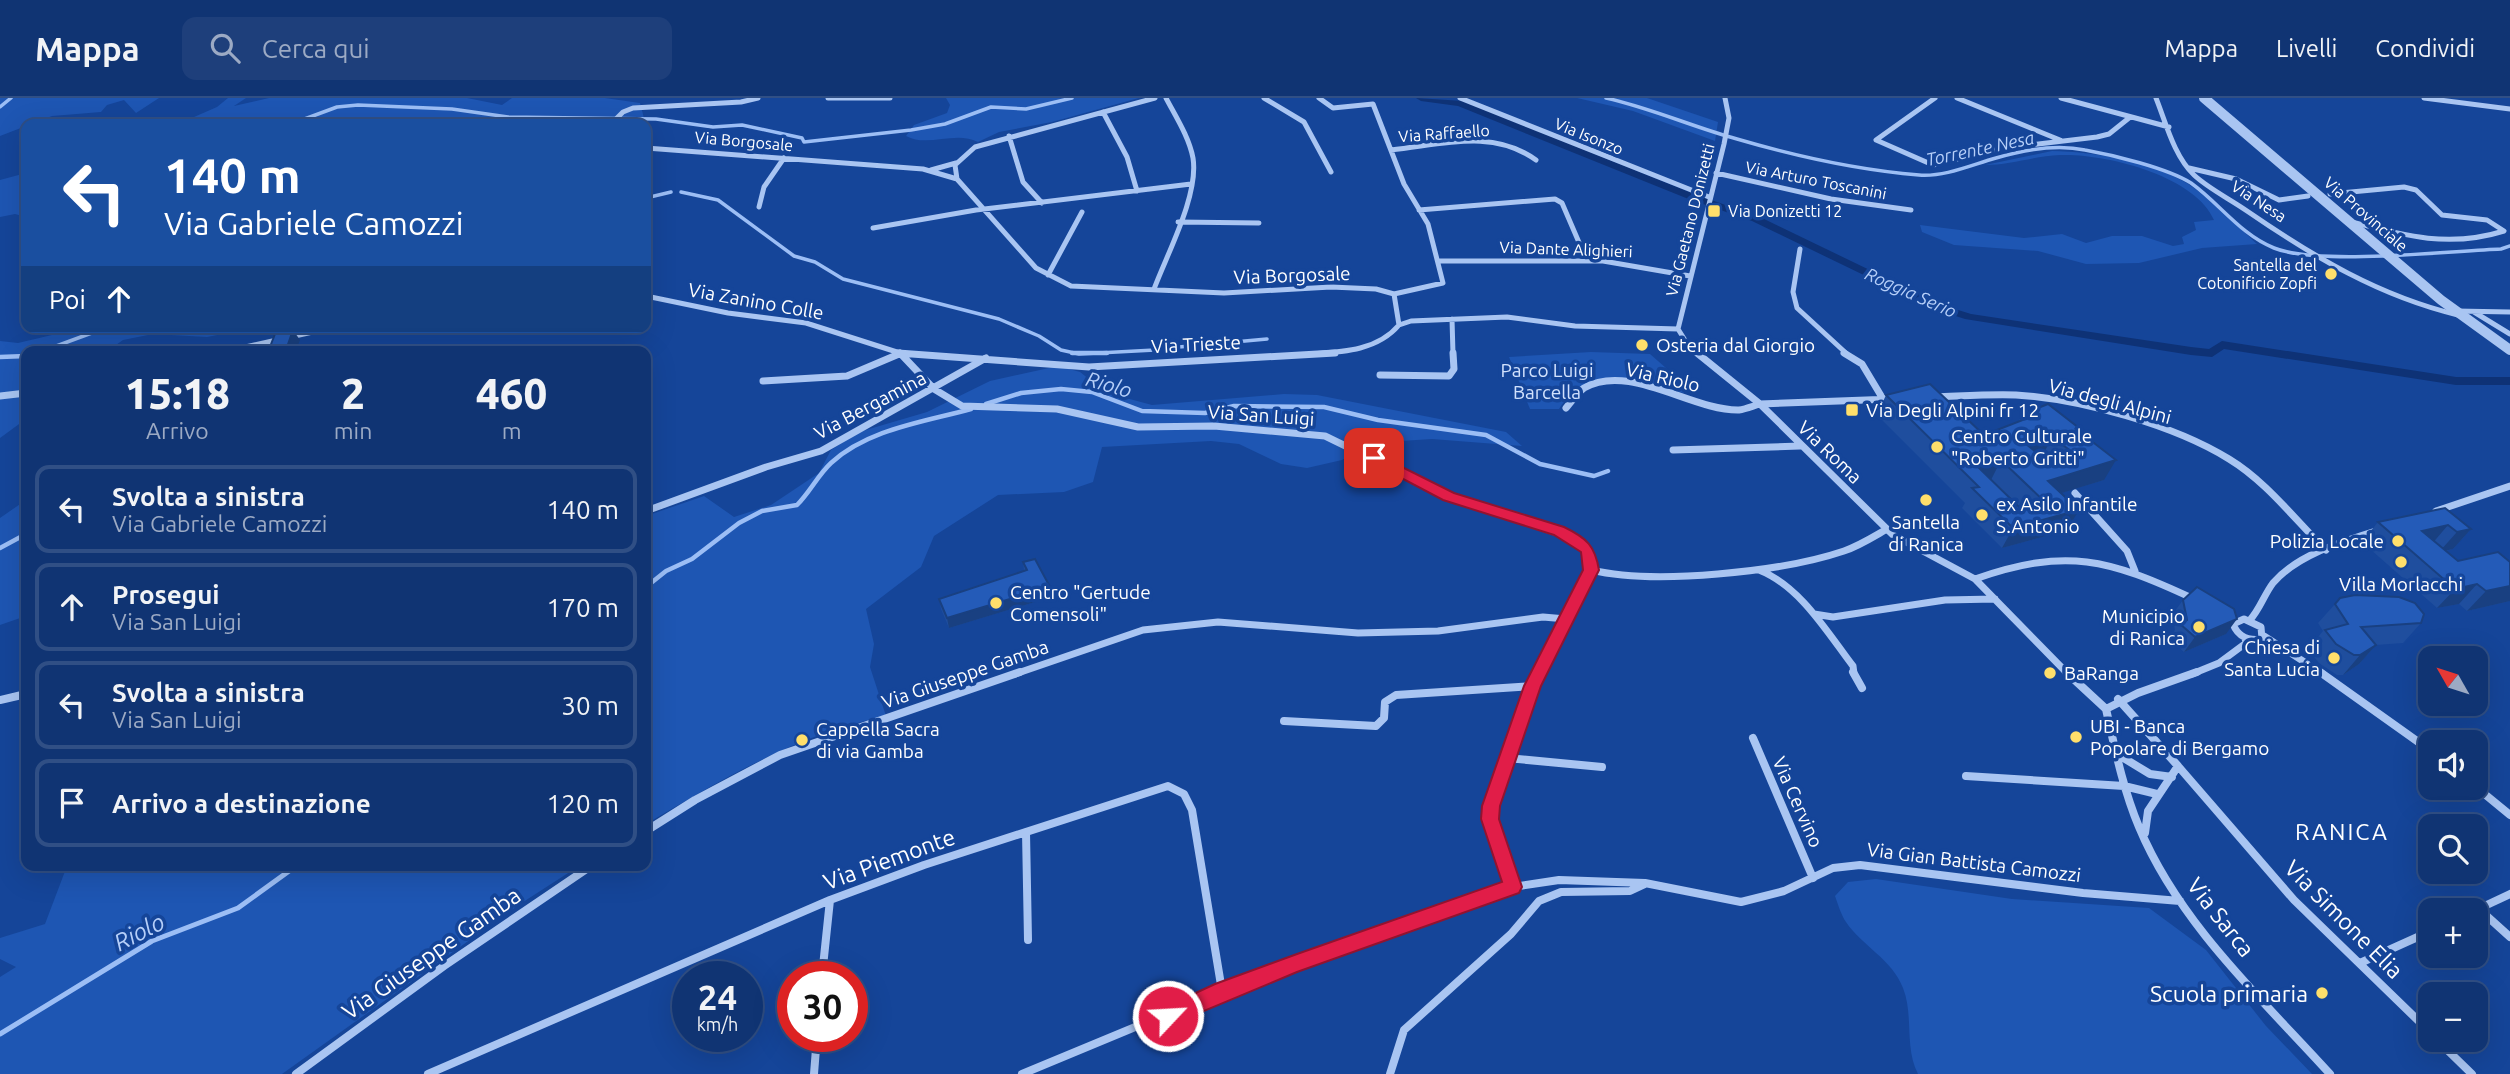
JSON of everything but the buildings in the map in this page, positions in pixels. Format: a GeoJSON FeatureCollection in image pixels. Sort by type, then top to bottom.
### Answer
{"type":"FeatureCollection","features":[{"type":"Feature","properties":{"kind":"street"},"geometry":{"type":"LineString","coordinates":[[615,119],[633,108],[741,102],[758,98]]}},
{"type":"Feature","properties":{"kind":"street"},"geometry":{"type":"LineString","coordinates":[[828,98],[890,98]]}},
{"type":"Feature","properties":{"kind":"street"},"geometry":{"type":"LineString","coordinates":[[957,179],[957,163],[975,147],[1009,135],[1155,98]]}},
{"type":"Feature","properties":{"kind":"street"},"geometry":{"type":"LineString","coordinates":[[1154,289],[1195,169],[1192,156],[1166,98]]}},
{"type":"Feature","properties":{"kind":"street"},"geometry":{"type":"LineString","coordinates":[[1264,98],[1304,122],[1331,172]]}},
{"type":"Feature","properties":{"kind":"street"},"geometry":{"type":"LineString","coordinates":[[1319,98],[1333,108],[1373,104],[1404,184],[1428,224],[1440,261],[1443,283],[1394,294],[1399,325],[1411,321],[1507,317],[1575,326],[1678,329]]}},
{"type":"Feature","properties":{"kind":"street","name":"Via Isonzo"},"geometry":{"type":"LineString","coordinates":[[1460,98],[1709,197]]}},
{"type":"Feature","properties":{"kind":"street","name":"Via Gaetano Donizetti"},"geometry":{"type":"LineString","coordinates":[[1678,329],[1724,144],[1729,118],[1725,98]]}},
{"type":"Feature","properties":{"kind":"street"},"geometry":{"type":"LineString","coordinates":[[1935,98],[1876,139],[1933,165],[1997,149],[2109,134],[2129,118]]}},
{"type":"Feature","properties":{"kind":"street"},"geometry":{"type":"LineString","coordinates":[[1957,98],[1999,118],[2064,141]]}},
{"type":"Feature","properties":{"kind":"street"},"geometry":{"type":"LineString","coordinates":[[2061,98],[2169,127]]}},
{"type":"Feature","properties":{"kind":"street"},"geometry":{"type":"LineString","coordinates":[[2156,98],[2188,168],[2236,179],[2278,200],[2308,196]]}},
{"type":"Feature","properties":{"kind":"street","name":"Via Provinciale"},"geometry":{"type":"LineString","coordinates":[[2204,98],[2457,313],[2510,349]]}},
{"type":"Feature","properties":{"kind":"street"},"geometry":{"type":"LineString","coordinates":[[2424,98],[2510,108]]}},
{"type":"Feature","properties":{"kind":"street"},"geometry":{"type":"LineString","coordinates":[[1103,113],[1127,157],[1137,191]]}},
{"type":"Feature","properties":{"kind":"street"},"geometry":{"type":"LineString","coordinates":[[1009,135],[1023,184],[1032,197],[1042,203]]}},
{"type":"Feature","properties":{"kind":"street","name":"Via Raffaello"},"geometry":{"type":"LineString","coordinates":[[1391,149],[1493,140],[1522,148],[1535,160]]}},
{"type":"Feature","properties":{"kind":"street","name":"Via Borgosale"},"geometry":{"type":"LineString","coordinates":[[651,148],[935,170],[957,163]]}},
{"type":"Feature","properties":{"kind":"street"},"geometry":{"type":"LineString","coordinates":[[759,207],[764,187],[784,158]]}},
{"type":"Feature","properties":{"kind":"street","name":"Via Nesa"},"geometry":{"type":"LineString","coordinates":[[2188,168],[2353,279],[2412,302],[2457,313],[2510,312]]}},
{"type":"Feature","properties":{"kind":"street","name":"Via Borgosale"},"geometry":{"type":"LineString","coordinates":[[923,169],[957,179],[1022,255],[1048,275],[1071,286],[1224,293],[1331,287],[1376,289],[1394,294]]}},
{"type":"Feature","properties":{"kind":"street","name":"Via Arturo Toscanini"},"geometry":{"type":"LineString","coordinates":[[1716,173],[1831,199],[1911,210]]}},
{"type":"Feature","properties":{"kind":"street"},"geometry":{"type":"LineString","coordinates":[[873,228],[986,210],[1191,184]]}},
{"type":"Feature","properties":{"kind":"street"},"geometry":{"type":"LineString","coordinates":[[2330,194],[2404,187],[2416,190],[2442,215],[2487,219],[2504,231],[2479,239],[2415,239],[2351,222]]}},
{"type":"Feature","properties":{"kind":"street"},"geometry":{"type":"LineString","coordinates":[[1419,211],[1555,199],[1562,203],[1587,261]]}},
{"type":"Feature","properties":{"kind":"street"},"geometry":{"type":"LineString","coordinates":[[1048,275],[1082,212]]}},
{"type":"Feature","properties":{"kind":"street"},"geometry":{"type":"LineString","coordinates":[[1178,222],[1259,223]]}},
{"type":"Feature","properties":{"kind":"street"},"geometry":{"type":"LineString","coordinates":[[1800,249],[1793,292],[1797,308],[1839,349],[1862,364],[1883,399]]}},
{"type":"Feature","properties":{"kind":"street","name":"Via Dante Alighieri"},"geometry":{"type":"LineString","coordinates":[[1440,261],[1587,261],[1637,265],[1690,276]]}},
{"type":"Feature","properties":{"kind":"street","name":"Via Zanino Colle"},"geometry":{"type":"LineString","coordinates":[[651,297],[728,313],[806,323],[900,353],[986,358]]}},
{"type":"Feature","properties":{"kind":"street"},"geometry":{"type":"LineString","coordinates":[[2473,312],[2510,334]]}},
{"type":"Feature","properties":{"kind":"street"},"geometry":{"type":"LineString","coordinates":[[1380,375],[1449,376],[1454,369],[1452,319]]}},
{"type":"Feature","properties":{"kind":"street","name":"Via Trieste"},"geometry":{"type":"LineString","coordinates":[[986,358],[1089,367],[1332,353],[1369,347],[1392,334],[1399,325]]}},
{"type":"Feature","properties":{"kind":"street","name":"Via Roma"},"geometry":{"type":"LineString","coordinates":[[1678,329],[1688,345],[1760,404],[1887,529],[1952,570],[1975,579]]}},
{"type":"Feature","properties":{"kind":"street"},"geometry":{"type":"LineString","coordinates":[[250,346],[308,333]]}},
{"type":"Feature","properties":{"kind":"street"},"geometry":{"type":"LineString","coordinates":[[763,381],[847,376],[900,353]]}},
{"type":"Feature","properties":{"kind":"street","name":"Via Zanino Colle"},"geometry":{"type":"LineString","coordinates":[[900,353],[934,389]]}},
{"type":"Feature","properties":{"kind":"street","name":"Via Bergamina"},"geometry":{"type":"LineString","coordinates":[[651,509],[766,467],[821,451],[986,358]]}},
{"type":"Feature","properties":{"kind":"street","name":"Via Riolo"},"geometry":{"type":"LineString","coordinates":[[1566,408],[1570,400],[1587,388],[1616,381],[1658,388],[1723,408],[1750,409],[1760,404]]}},
{"type":"Feature","properties":{"kind":"street","name":"Via San Luigi"},"geometry":{"type":"LineString","coordinates":[[934,389],[965,406],[1057,409],[1139,427],[1214,426],[1325,436],[1448,496],[1575,539],[1588,550],[1591,570]]}},
{"type":"Feature","properties":{"kind":"street"},"geometry":{"type":"LineString","coordinates":[[0,396],[21,394]]}},
{"type":"Feature","properties":{"kind":"street","name":"Via degli Alpini"},"geometry":{"type":"LineString","coordinates":[[1924,397],[2028,396],[2074,404],[2186,438],[2229,459],[2249,475],[2326,550]]}},
{"type":"Feature","properties":{"kind":"street"},"geometry":{"type":"LineString","coordinates":[[1760,404],[1896,398]]}},
{"type":"Feature","properties":{"kind":"street"},"geometry":{"type":"LineString","coordinates":[[1673,450],[1800,446]]}},
{"type":"Feature","properties":{"kind":"street"},"geometry":{"type":"LineString","coordinates":[[2423,515],[2510,486]]}},
{"type":"Feature","properties":{"kind":"street"},"geometry":{"type":"LineString","coordinates":[[2075,493],[2126,551],[2135,571]]}},
{"type":"Feature","properties":{"kind":"street"},"geometry":{"type":"LineString","coordinates":[[2250,620],[2263,595],[2277,578],[2326,550],[2387,527]]}},
{"type":"Feature","properties":{"kind":"street"},"geometry":{"type":"LineString","coordinates":[[1513,887],[1490,819],[1491,806],[1533,686],[1591,570],[1627,577],[1751,569],[1841,553],[1887,529]]}},
{"type":"Feature","properties":{"kind":"street"},"geometry":{"type":"LineString","coordinates":[[2201,603],[2135,571],[2090,559],[2045,558],[2015,564],[1975,579],[2038,647],[2106,709],[2118,699],[2166,685],[2235,654],[2246,643],[2245,638]]}},
{"type":"Feature","properties":{"kind":"street"},"geometry":{"type":"LineString","coordinates":[[1775,577],[1782,564]]}},
{"type":"Feature","properties":{"kind":"street"},"geometry":{"type":"LineString","coordinates":[[1751,569],[1775,577],[1814,614],[1853,666],[1853,673],[1862,688]]}},
{"type":"Feature","properties":{"kind":"street"},"geometry":{"type":"LineString","coordinates":[[1814,614],[1833,618],[1945,600],[1995,599]]}},
{"type":"Feature","properties":{"kind":"street"},"geometry":{"type":"LineString","coordinates":[[2224,614],[2234,621],[2250,620],[2261,627],[2264,636],[2290,651],[2418,742]]}},
{"type":"Feature","properties":{"kind":"street","name":"Via Giuseppe Gamba"},"geometry":{"type":"LineString","coordinates":[[651,828],[695,800],[780,755],[1143,629],[1218,622],[1358,632],[1438,631],[1543,617],[1566,619]]}},
{"type":"Feature","properties":{"kind":"street"},"geometry":{"type":"LineString","coordinates":[[2234,621],[2233,628],[2245,638],[2257,640],[2264,636]]}},
{"type":"Feature","properties":{"kind":"street"},"geometry":{"type":"LineString","coordinates":[[1284,721],[1376,726],[1384,718],[1385,702],[1396,695],[1533,686]]}},
{"type":"Feature","properties":{"kind":"street"},"geometry":{"type":"LineString","coordinates":[[0,700],[21,695]]}},
{"type":"Feature","properties":{"kind":"street","name":"Via Simone Elia"},"geometry":{"type":"LineString","coordinates":[[2118,699],[2294,900],[2418,1020]]}},
{"type":"Feature","properties":{"kind":"street","name":"Via Sarca"},"geometry":{"type":"LineString","coordinates":[[2106,709],[2124,786],[2145,841],[2180,901],[2330,1074]]}},
{"type":"Feature","properties":{"kind":"street","name":"Via Cervino"},"geometry":{"type":"LineString","coordinates":[[1753,738],[1814,878]]}},
{"type":"Feature","properties":{"kind":"street"},"geometry":{"type":"LineString","coordinates":[[2117,754],[2150,775],[2162,779],[2175,776]]}},
{"type":"Feature","properties":{"kind":"street"},"geometry":{"type":"LineString","coordinates":[[1507,758],[1602,767]]}},
{"type":"Feature","properties":{"kind":"street"},"geometry":{"type":"LineString","coordinates":[[2145,841],[2147,810],[2157,794],[2175,776],[2178,766]]}},
{"type":"Feature","properties":{"kind":"street"},"geometry":{"type":"LineString","coordinates":[[1966,776],[2124,786],[2157,794]]}},
{"type":"Feature","properties":{"kind":"street","name":"Via Piemonte"},"geometry":{"type":"LineString","coordinates":[[428,1074],[830,900],[1168,786],[1179,788],[1192,810],[1223,991]]}},
{"type":"Feature","properties":{"kind":"street"},"geometry":{"type":"LineString","coordinates":[[2488,797],[2510,815]]}},
{"type":"Feature","properties":{"kind":"street"},"geometry":{"type":"LineString","coordinates":[[1026,832],[1028,940]]}},
{"type":"Feature","properties":{"kind":"street","name":"Via Gian Battista Camozzi"},"geometry":{"type":"LineString","coordinates":[[1022,1074],[1223,991],[1513,887],[1559,880],[1646,883],[1741,902],[1784,891],[1833,869],[1860,865],[2083,893],[2180,901]]}},
{"type":"Feature","properties":{"kind":"street","name":"Via Giuseppe Gamba"},"geometry":{"type":"LineString","coordinates":[[296,1074],[444,966],[584,871]]}},
{"type":"Feature","properties":{"kind":"street","name":"Via Gian Battista Camozzi"},"geometry":{"type":"LineString","coordinates":[[1390,1074],[1404,1030],[1511,934],[1539,901],[1561,892],[1630,891],[1646,883]]}},
{"type":"Feature","properties":{"kind":"street"},"geometry":{"type":"LineString","coordinates":[[2488,905],[2510,894]]}},
{"type":"Feature","properties":{"kind":"street"},"geometry":{"type":"LineString","coordinates":[[824,961],[830,900]]}},
{"type":"Feature","properties":{"kind":"street"},"geometry":{"type":"LineString","coordinates":[[2488,919],[2510,937]]}},
{"type":"Feature","properties":{"kind":"street"},"geometry":{"type":"LineString","coordinates":[[2360,963],[2418,937]]}},
{"type":"Feature","properties":{"kind":"street"},"geometry":{"type":"LineString","coordinates":[[814,1074],[816,1052]]}},
{"type":"Feature","properties":{"kind":"street"},"geometry":{"type":"LineString","coordinates":[[2449,1052],[2472,1074]]}},
{"type":"Feature","properties":{"kind":"green space"},"geometry":{"type":"Polygon","coordinates":[[[0,98],[159,98],[136,113],[124,100],[107,105],[101,112],[21,119],[21,128],[0,136],[0,98]]]}},
{"type":"Feature","properties":{"kind":"green space"},"geometry":{"type":"Polygon","coordinates":[[[228,98],[246,98],[234,106],[269,98],[467,98],[502,105],[512,98],[605,98],[640,103],[644,119],[189,119],[217,107],[228,98]]]}},
{"type":"Feature","properties":{"kind":"green space"},"geometry":{"type":"Polygon","coordinates":[[[946,98],[1139,98],[1052,122],[999,132],[978,142],[960,138],[923,140],[906,136],[914,125],[947,113],[950,105],[946,98]]]}},
{"type":"Feature","properties":{"kind":"green space"},"geometry":{"type":"Polygon","coordinates":[[[1577,98],[1647,98],[1718,122],[1715,141],[1633,111],[1577,98]]]}},
{"type":"Feature","properties":{"kind":"green space"},"geometry":{"type":"Polygon","coordinates":[[[2052,151],[2119,159],[2168,174],[2200,193],[2257,244],[2202,248],[2139,263],[2086,264],[2038,251],[1954,245],[1922,232],[1920,225],[2024,238],[2062,234],[2086,243],[2112,236],[2142,236],[2173,246],[2184,244],[2182,237],[2196,230],[2194,222],[2214,220],[2204,204],[2189,191],[2147,170],[2124,163],[2079,155],[2060,155],[1985,165],[2052,151]]]}},
{"type":"Feature","properties":{"kind":"green space"},"geometry":{"type":"Polygon","coordinates":[[[21,174],[21,216],[0,217],[0,180],[21,174]]]}},
{"type":"Feature","properties":{"kind":"green space"},"geometry":{"type":"Polygon","coordinates":[[[60,333],[227,333],[207,337],[153,334],[123,340],[114,346],[21,346],[21,423],[0,438],[0,341],[18,343],[60,333]]]}},
{"type":"Feature","properties":{"kind":"green space","name":"Parco Luigi Barcella"},"geometry":{"type":"Polygon","coordinates":[[[1591,352],[1650,354],[1690,389],[1684,393],[1634,382],[1600,383],[1570,396],[1559,409],[1530,409],[1509,357],[1591,352]]]}},
{"type":"Feature","properties":{"kind":"green space"},"geometry":{"type":"Polygon","coordinates":[[[1058,366],[1080,372],[1099,387],[1152,405],[1284,394],[1317,395],[1506,432],[1522,446],[1432,439],[1370,443],[1342,460],[1307,468],[1281,464],[1239,444],[1211,441],[1102,447],[1093,482],[1064,492],[998,495],[934,536],[921,567],[866,609],[874,644],[870,667],[886,716],[821,734],[791,746],[651,821],[651,514],[704,496],[734,517],[771,505],[819,473],[831,450],[859,432],[927,412],[990,381],[1058,366]]]}},
{"type":"Feature","properties":{"kind":"green space"},"geometry":{"type":"Polygon","coordinates":[[[21,503],[21,618],[0,625],[0,518],[21,503]]]}},
{"type":"Feature","properties":{"kind":"green space"},"geometry":{"type":"Polygon","coordinates":[[[65,871],[571,871],[520,904],[282,1074],[0,1074],[0,977],[16,967],[0,959],[0,938],[45,924],[65,871]]]}},
{"type":"Feature","properties":{"kind":"green space"},"geometry":{"type":"Polygon","coordinates":[[[1876,879],[2012,899],[2149,908],[2206,950],[2266,1026],[2312,1074],[1918,1074],[1911,1053],[1908,1009],[1903,988],[1892,969],[1846,922],[1835,896],[1848,882],[1876,879]]]}},
{"type":"Feature","properties":{"kind":"waterway"},"geometry":{"type":"LineString","coordinates":[[0,107],[11,98]]}},
{"type":"Feature","properties":{"kind":"waterway"},"geometry":{"type":"LineString","coordinates":[[305,119],[337,107],[358,105],[452,109],[508,117],[656,119],[713,127],[742,125],[802,138],[804,142],[911,130],[945,124],[991,107],[1026,109],[1072,98]]}},
{"type":"Feature","properties":{"kind":"waterway","name":"Roggia Serio"},"geometry":{"type":"LineString","coordinates":[[1421,98],[1460,103],[1690,196],[1756,219],[1938,307],[1969,317],[2191,351],[2212,353],[2222,345],[2456,381],[2510,381]]}},
{"type":"Feature","properties":{"kind":"waterway","name":"Torrente Nesa"},"geometry":{"type":"LineString","coordinates":[[1606,98],[1781,151],[1827,162],[1896,173],[1938,174],[2040,149],[2074,148],[2110,155],[2181,177],[2251,235],[2274,248],[2294,253],[2384,256],[2501,249],[2510,246]]}},
{"type":"Feature","properties":{"kind":"waterway"},"geometry":{"type":"LineString","coordinates":[[651,197],[671,192]]}},
{"type":"Feature","properties":{"kind":"waterway"},"geometry":{"type":"LineString","coordinates":[[681,192],[718,200],[794,256],[815,262],[843,279],[999,319],[1039,336],[1061,350],[1074,353]]}},
{"type":"Feature","properties":{"kind":"waterway"},"geometry":{"type":"LineString","coordinates":[[56,346],[92,333]]}},
{"type":"Feature","properties":{"kind":"waterway"},"geometry":{"type":"LineString","coordinates":[[1168,348],[1267,339]]}},
{"type":"Feature","properties":{"kind":"waterway"},"geometry":{"type":"LineString","coordinates":[[1098,353],[1155,350]]}},
{"type":"Feature","properties":{"kind":"waterway"},"geometry":{"type":"LineString","coordinates":[[1074,353],[1098,353]]}},
{"type":"Feature","properties":{"kind":"waterway"},"geometry":{"type":"LineString","coordinates":[[1074,353],[1098,353]]}},
{"type":"Feature","properties":{"kind":"waterway"},"geometry":{"type":"LineString","coordinates":[[1098,353],[1107,353]]}},
{"type":"Feature","properties":{"kind":"waterway"},"geometry":{"type":"LineString","coordinates":[[0,357],[21,356]]}},
{"type":"Feature","properties":{"kind":"waterway","name":"Riolo"},"geometry":{"type":"LineString","coordinates":[[986,404],[1021,393],[1061,389],[1092,392],[1142,411],[1205,413],[1234,406],[1324,407],[1378,420],[1486,435],[1540,464],[1594,476],[1608,471]]}},
{"type":"Feature","properties":{"kind":"waterway","name":"Riolo"},"geometry":{"type":"LineString","coordinates":[[651,583],[666,571],[692,559],[739,523],[762,511],[797,505],[831,463],[862,442],[897,428],[971,409]]}},
{"type":"Feature","properties":{"kind":"waterway","name":"Riolo"},"geometry":{"type":"LineString","coordinates":[[0,548],[21,537]]}},
{"type":"Feature","properties":{"kind":"waterway","name":"Riolo"},"geometry":{"type":"LineString","coordinates":[[0,1034],[152,941],[238,908],[289,871]]}},
{"type":"Feature","properties":{"kind":"place","name":"Via Donizetti 12"},"geometry":{"type":"Point","coordinates":[1714,211]}},
{"type":"Feature","properties":{"kind":"place","name":"Santella del Cotonificio Zopfi"},"geometry":{"type":"Point","coordinates":[2331,274]}},
{"type":"Feature","properties":{"kind":"place","name":"Osteria dal Giorgio"},"geometry":{"type":"Point","coordinates":[1642,345]}},
{"type":"Feature","properties":{"kind":"place","name":"Via Degli Alpini fr 12"},"geometry":{"type":"Point","coordinates":[1852,410]}},
{"type":"Feature","properties":{"kind":"place","name":"Centro Culturale \"Roberto Gritti\""},"geometry":{"type":"Point","coordinates":[1937,447]}},
{"type":"Feature","properties":{"kind":"place","name":"Santella di Ranica"},"geometry":{"type":"Point","coordinates":[1926,500]}},
{"type":"Feature","properties":{"kind":"place","name":"ex Asilo Infantile S.Antonio"},"geometry":{"type":"Point","coordinates":[1982,515]}},
{"type":"Feature","properties":{"kind":"place","name":"Polizia Locale"},"geometry":{"type":"Point","coordinates":[2398,541]}},
{"type":"Feature","properties":{"kind":"place","name":"Villa Morlacchi"},"geometry":{"type":"Point","coordinates":[2401,562]}},
{"type":"Feature","properties":{"kind":"place","name":"Centro \"Gertude Comensoli\""},"geometry":{"type":"Point","coordinates":[996,603]}},
{"type":"Feature","properties":{"kind":"place","name":"Municipio di Ranica"},"geometry":{"type":"Point","coordinates":[2199,627]}},
{"type":"Feature","properties":{"kind":"place","name":"Chiesa di Santa Lucia"},"geometry":{"type":"Point","coordinates":[2334,658]}},
{"type":"Feature","properties":{"kind":"place","name":"BaRanga"},"geometry":{"type":"Point","coordinates":[2050,673]}},
{"type":"Feature","properties":{"kind":"place","name":"UBI - Banca Popolare di Bergamo"},"geometry":{"type":"Point","coordinates":[2076,737]}},
{"type":"Feature","properties":{"kind":"place","name":"Cappella Sacra di via Gamba"},"geometry":{"type":"Point","coordinates":[802,740]}},
{"type":"Feature","properties":{"kind":"place","name":"Scuola primaria"},"geometry":{"type":"Point","coordinates":[2322,993]}},
{"type":"Feature","properties":{"kind":"district","name":"RANICA"},"geometry":{"type":"Point","coordinates":[2342,831]}},
{"type":"Feature","properties":{"kind":"route"},"geometry":{"type":"LineString","coordinates":[[1168,1016],[1223,991],[1371,935],[1513,887],[1490,819],[1491,806],[1548,650],[1591,570],[1588,550],[1559,531],[1448,496],[1374,458]]}}]}
